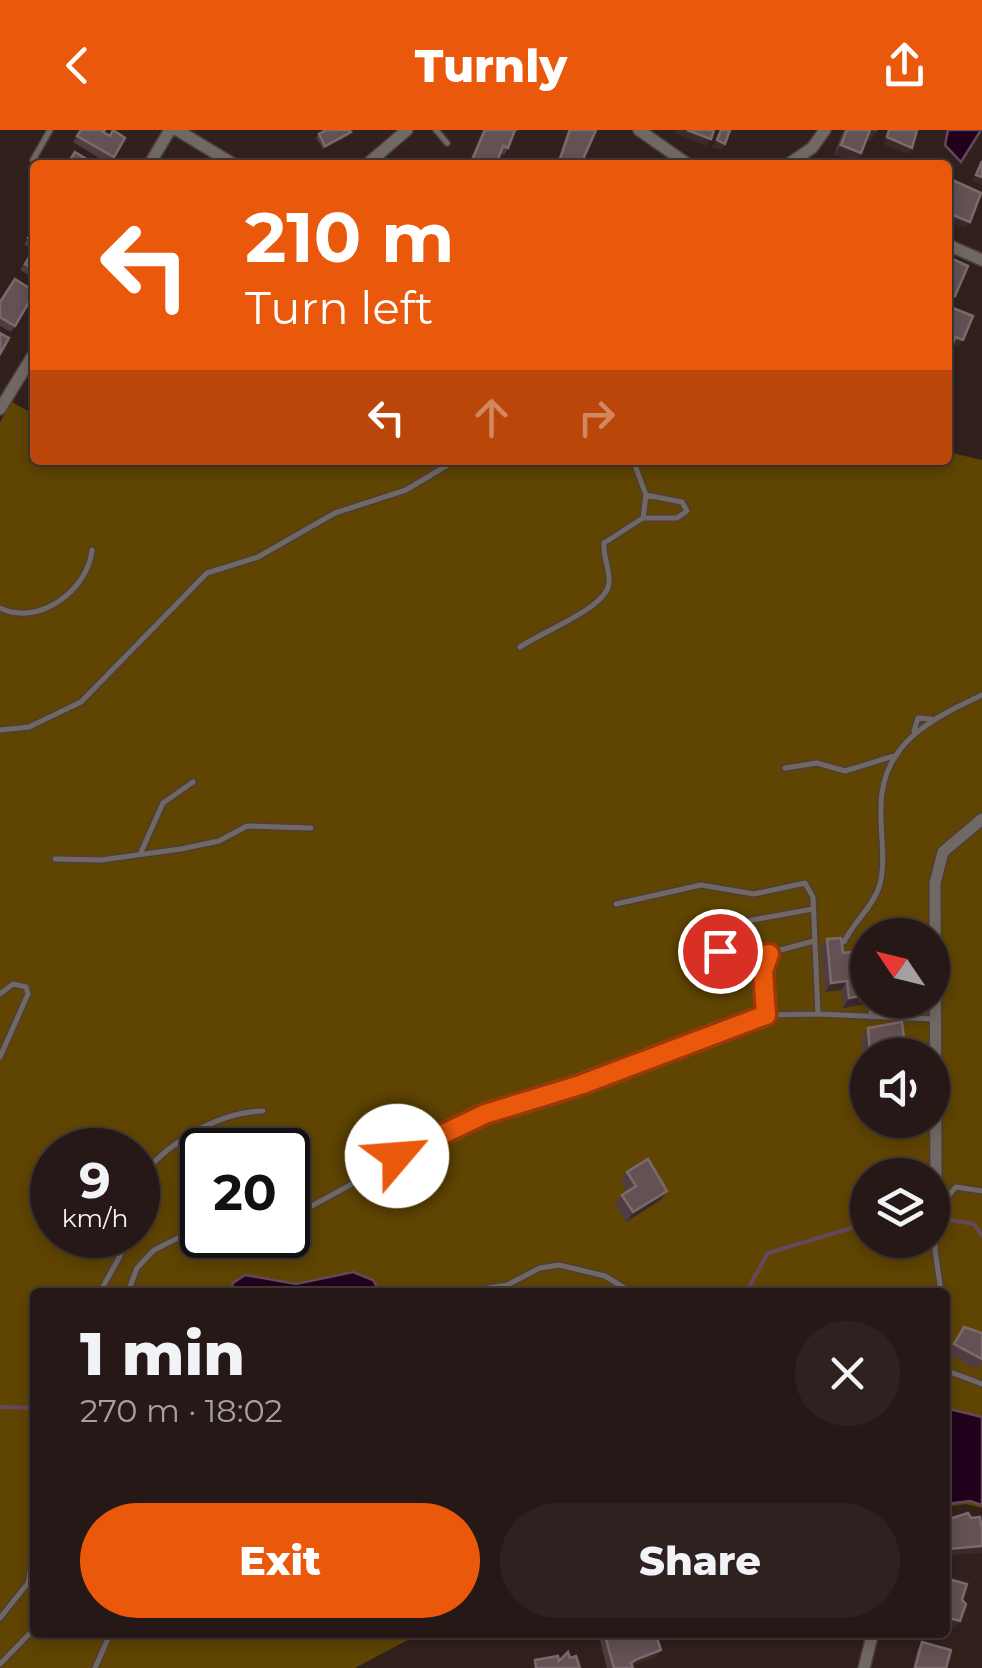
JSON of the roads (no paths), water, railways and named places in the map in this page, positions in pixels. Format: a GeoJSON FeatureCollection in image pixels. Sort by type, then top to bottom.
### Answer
{"type":"FeatureCollection","features":[{"type":"Feature","properties":{"kind":"street"},"geometry":{"type":"LineString","coordinates":[[152,160],[173,130],[226,160]]}},
{"type":"Feature","properties":{"kind":"street"},"geometry":{"type":"LineString","coordinates":[[372,160],[407,130]]}},
{"type":"Feature","properties":{"kind":"street"},"geometry":{"type":"LineString","coordinates":[[639,130],[682,160]]}},
{"type":"Feature","properties":{"kind":"street"},"geometry":{"type":"LineString","coordinates":[[799,160],[826,130]]}},
{"type":"Feature","properties":{"kind":"street"},"geometry":{"type":"LineString","coordinates":[[952,247],[982,260]]}},
{"type":"Feature","properties":{"kind":"street"},"geometry":{"type":"LineString","coordinates":[[0,409],[30,360]]}},
{"type":"Feature","properties":{"kind":"street"},"geometry":{"type":"LineString","coordinates":[[936,918],[938,864],[950,842],[982,819]]}},
{"type":"Feature","properties":{"kind":"street"},"geometry":{"type":"LineString","coordinates":[[935,1038],[936,1019]]}},
{"type":"Feature","properties":{"kind":"street"},"geometry":{"type":"LineString","coordinates":[[864,1668],[872,1638]]}},
{"type":"Feature","properties":{"kind":"lane"},"geometry":{"type":"LineString","coordinates":[[33,160],[50,130]]}},
{"type":"Feature","properties":{"kind":"lane"},"geometry":{"type":"LineString","coordinates":[[436,130],[447,143]]}},
{"type":"Feature","properties":{"kind":"lane"},"geometry":{"type":"LineString","coordinates":[[0,730],[29,727],[81,702],[207,573],[258,557],[335,513],[406,490],[448,465]]}},
{"type":"Feature","properties":{"kind":"lane"},"geometry":{"type":"LineString","coordinates":[[636,465],[646,495],[643,518]]}},
{"type":"Feature","properties":{"kind":"lane"},"geometry":{"type":"LineString","coordinates":[[520,647],[556,624],[598,605],[608,586],[604,543],[643,518],[677,518],[687,510],[682,502],[646,495]]}},
{"type":"Feature","properties":{"kind":"lane"},"geometry":{"type":"LineString","coordinates":[[0,608],[27,613],[74,590],[89,572],[92,550]]}},
{"type":"Feature","properties":{"kind":"lane"},"geometry":{"type":"LineString","coordinates":[[844,942],[854,922],[874,900],[881,881],[880,804],[897,755],[912,734],[931,718],[982,695]]}},
{"type":"Feature","properties":{"kind":"lane"},"geometry":{"type":"LineString","coordinates":[[785,768],[817,763],[845,772],[897,755]]}},
{"type":"Feature","properties":{"kind":"lane"},"geometry":{"type":"LineString","coordinates":[[140,854],[163,802],[193,782]]}},
{"type":"Feature","properties":{"kind":"lane"},"geometry":{"type":"LineString","coordinates":[[55,859],[140,854],[219,841],[248,826],[311,828]]}},
{"type":"Feature","properties":{"kind":"lane"},"geometry":{"type":"LineString","coordinates":[[616,904],[701,885],[754,894],[800,882],[809,886],[818,1014]]}},
{"type":"Feature","properties":{"kind":"lane"},"geometry":{"type":"LineString","coordinates":[[813,909],[747,921],[718,942],[725,958],[732,962],[814,941]]}},
{"type":"Feature","properties":{"kind":"lane"},"geometry":{"type":"LineString","coordinates":[[766,1015],[763,971],[769,954]]}},
{"type":"Feature","properties":{"kind":"lane"},"geometry":{"type":"LineString","coordinates":[[0,994],[13,984],[26,988],[28,994],[0,1057]]}},
{"type":"Feature","properties":{"kind":"lane"},"geometry":{"type":"LineString","coordinates":[[310,1207],[465,1122],[766,1015],[850,1015]]}},
{"type":"Feature","properties":{"kind":"lane"},"geometry":{"type":"LineString","coordinates":[[900,1034],[898,1018],[936,1019]]}},
{"type":"Feature","properties":{"kind":"lane"},"geometry":{"type":"LineString","coordinates":[[160,1158],[170,1148],[218,1120],[263,1111]]}},
{"type":"Feature","properties":{"kind":"lane"},"geometry":{"type":"LineString","coordinates":[[950,1194],[956,1186],[982,1191]]}},
{"type":"Feature","properties":{"kind":"lane"},"geometry":{"type":"LineString","coordinates":[[130,1288],[137,1268],[154,1250],[180,1237]]}},
{"type":"Feature","properties":{"kind":"lane"},"geometry":{"type":"LineString","coordinates":[[102,1288],[119,1258]]}},
{"type":"Feature","properties":{"kind":"lane"},"geometry":{"type":"LineString","coordinates":[[936,1258],[940,1288]]}},
{"type":"Feature","properties":{"kind":"lane"},"geometry":{"type":"LineString","coordinates":[[493,1288],[507,1286],[540,1268],[559,1265],[605,1276],[624,1288]]}},
{"type":"Feature","properties":{"kind":"lane"},"geometry":{"type":"LineString","coordinates":[[950,1372],[982,1384]]}},
{"type":"Feature","properties":{"kind":"lane"},"geometry":{"type":"LineString","coordinates":[[0,1618],[28,1583],[30,1572]]}},
{"type":"Feature","properties":{"kind":"lane"},"geometry":{"type":"LineString","coordinates":[[0,1664],[30,1633]]}},
{"type":"Feature","properties":{"kind":"lane"},"geometry":{"type":"LineString","coordinates":[[94,1668],[108,1638]]}},
{"type":"Feature","properties":{"kind":"waterway"},"geometry":{"type":"LineString","coordinates":[[950,1220],[974,1224],[982,1235]]}},
{"type":"Feature","properties":{"kind":"waterway"},"geometry":{"type":"LineString","coordinates":[[748,1288],[768,1253],[850,1228]]}},
{"type":"Feature","properties":{"kind":"waterway"},"geometry":{"type":"LineString","coordinates":[[0,1407],[30,1408]]}}]}
